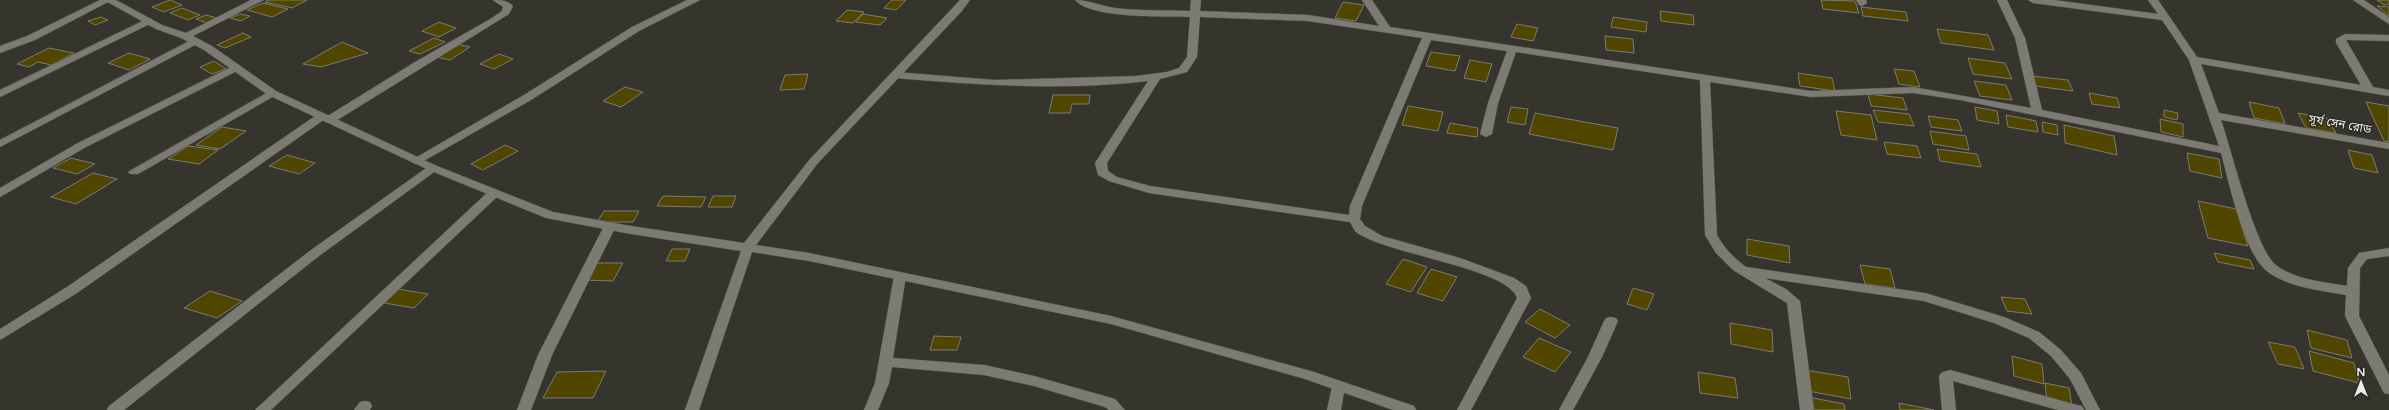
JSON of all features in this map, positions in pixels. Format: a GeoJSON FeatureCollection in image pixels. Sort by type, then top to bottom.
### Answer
{"type":"FeatureCollection","features":[{"type":"Feature","properties":{"kind":"street"},"geometry":{"type":"LineString","coordinates":[[0,50],[31,38],[108,0],[208,48],[272,93],[433,168],[550,215],[631,230],[809,257],[1111,320],[1309,375],[1409,410]]}},
{"type":"Feature","properties":{"kind":"street"},"geometry":{"type":"LineString","coordinates":[[0,144],[259,0]]}},
{"type":"Feature","properties":{"kind":"street"},"geometry":{"type":"LineString","coordinates":[[0,335],[72,290],[326,118],[495,20],[506,12],[508,6],[498,0]]}},
{"type":"Feature","properties":{"kind":"street"},"geometry":{"type":"LineString","coordinates":[[416,160],[541,89],[619,38],[669,9],[695,0]]}},
{"type":"Feature","properties":{"kind":"street"},"geometry":{"type":"LineString","coordinates":[[692,410],[748,247],[814,161],[958,10],[965,0]]}},
{"type":"Feature","properties":{"kind":"street"},"geometry":{"type":"LineString","coordinates":[[1080,0],[1092,8],[1116,11],[1308,18],[1811,94],[1913,90],[2037,112],[2226,151]]}},
{"type":"Feature","properties":{"kind":"street"},"geometry":{"type":"LineString","coordinates":[[1116,11],[1122,0]]}},
{"type":"Feature","properties":{"kind":"street"},"geometry":{"type":"LineString","coordinates":[[895,75],[996,83],[1033,83],[1156,77],[1183,70],[1192,58],[1196,0]]}},
{"type":"Feature","properties":{"kind":"street"},"geometry":{"type":"LineString","coordinates":[[1367,0],[1388,30]]}},
{"type":"Feature","properties":{"kind":"street"},"geometry":{"type":"LineString","coordinates":[[2002,0],[2020,38],[2037,112]]}},
{"type":"Feature","properties":{"kind":"street"},"geometry":{"type":"LineString","coordinates":[[2033,0],[2166,18]]}},
{"type":"Feature","properties":{"kind":"street"},"geometry":{"type":"LineString","coordinates":[[2153,0],[2194,60],[2214,115],[2257,247],[2269,267],[2302,281],[2353,292]]}},
{"type":"Feature","properties":{"kind":"street"},"geometry":{"type":"LineString","coordinates":[[2358,0],[2389,22]]}},
{"type":"Feature","properties":{"kind":"street"},"geometry":{"type":"LineString","coordinates":[[0,94],[149,21]]}},
{"type":"Feature","properties":{"kind":"street"},"geometry":{"type":"LineString","coordinates":[[1428,36],[1356,206],[1354,219],[1360,229],[1378,239],[1456,261],[1509,281],[1521,289],[1524,298],[1464,410]]}},
{"type":"Feature","properties":{"kind":"street"},"geometry":{"type":"LineString","coordinates":[[2369,90],[2341,43],[2341,39],[2345,37],[2389,38]]}},
{"type":"Feature","properties":{"kind":"street"},"geometry":{"type":"LineString","coordinates":[[1486,134],[1493,103],[1512,50]]}},
{"type":"Feature","properties":{"kind":"street"},"geometry":{"type":"LineString","coordinates":[[2194,60],[2389,93]]}},
{"type":"Feature","properties":{"kind":"street"},"geometry":{"type":"LineString","coordinates":[[0,193],[82,145],[235,68]]}},
{"type":"Feature","properties":{"kind":"street"},"geometry":{"type":"LineString","coordinates":[[1156,77],[1101,163],[1102,173],[1113,179],[1149,189],[1354,219]]}},
{"type":"Feature","properties":{"kind":"street"},"geometry":{"type":"LineString","coordinates":[[1705,79],[1711,235],[1718,248],[1742,271],[1775,286],[1793,301],[1807,410]]}},
{"type":"Feature","properties":{"kind":"street"},"geometry":{"type":"LineString","coordinates":[[134,172],[272,93]]}},
{"type":"Feature","properties":{"kind":"street","name":"সূর্য সেন রোড"},"geometry":{"type":"LineString","coordinates":[[2214,115],[2389,146]]}},
{"type":"Feature","properties":{"kind":"street"},"geometry":{"type":"LineString","coordinates":[[114,410],[315,253],[433,168]]}},
{"type":"Feature","properties":{"kind":"street"},"geometry":{"type":"LineString","coordinates":[[262,410],[494,193]]}},
{"type":"Feature","properties":{"kind":"street"},"geometry":{"type":"LineString","coordinates":[[524,410],[545,354],[610,226]]}},
{"type":"Feature","properties":{"kind":"street"},"geometry":{"type":"LineString","coordinates":[[2389,252],[2363,256],[2354,268],[2352,316],[2389,389]]}},
{"type":"Feature","properties":{"kind":"street"},"geometry":{"type":"LineString","coordinates":[[1742,271],[1925,296],[1999,320],[2034,335],[2056,353],[2076,376],[2093,410]]}},
{"type":"Feature","properties":{"kind":"street"},"geometry":{"type":"LineString","coordinates":[[872,410],[882,383],[900,276]]}},
{"type":"Feature","properties":{"kind":"street"},"geometry":{"type":"LineString","coordinates":[[1566,410],[1596,357],[1611,321]]}},
{"type":"Feature","properties":{"kind":"street"},"geometry":{"type":"LineString","coordinates":[[886,362],[984,370],[1034,381],[1110,403],[1118,410]]}},
{"type":"Feature","properties":{"kind":"street"},"geometry":{"type":"LineString","coordinates":[[1949,410],[1946,377],[1950,375],[2077,410]]}},
{"type":"Feature","properties":{"kind":"street"},"geometry":{"type":"LineString","coordinates":[[1334,410],[1338,386]]}},
{"type":"Feature","properties":{"kind":"building"},"geometry":{"type":"Polygon","coordinates":[[[170,0],[182,5],[164,12],[152,7],[170,0]]]}},
{"type":"Feature","properties":{"kind":"building"},"geometry":{"type":"Polygon","coordinates":[[[268,0],[307,0],[292,8],[265,2],[268,0]]]}},
{"type":"Feature","properties":{"kind":"building"},"geometry":{"type":"Polygon","coordinates":[[[892,0],[906,0],[896,10],[884,8],[892,0]]]}},
{"type":"Feature","properties":{"kind":"building"},"geometry":{"type":"Polygon","coordinates":[[[1821,0],[1855,1],[1859,13],[1823,9],[1821,0]]]}},
{"type":"Feature","properties":{"kind":"building"},"geometry":{"type":"Polygon","coordinates":[[[2377,0],[2389,0],[2389,4],[2384,5],[2377,0]]]}},
{"type":"Feature","properties":{"kind":"building"},"geometry":{"type":"Polygon","coordinates":[[[1343,2],[1364,5],[1356,21],[1335,18],[1343,2]]]}},
{"type":"Feature","properties":{"kind":"building"},"geometry":{"type":"Polygon","coordinates":[[[263,3],[288,9],[272,17],[247,10],[263,3]]]}},
{"type":"Feature","properties":{"kind":"building"},"geometry":{"type":"Polygon","coordinates":[[[2377,6],[2389,7],[2389,16],[2377,6]]]}},
{"type":"Feature","properties":{"kind":"building"},"geometry":{"type":"Polygon","coordinates":[[[1861,7],[1906,12],[1908,21],[1863,16],[1861,7]]]}},
{"type":"Feature","properties":{"kind":"building"},"geometry":{"type":"Polygon","coordinates":[[[182,8],[200,15],[188,20],[170,13],[182,8]]]}},
{"type":"Feature","properties":{"kind":"building"},"geometry":{"type":"Polygon","coordinates":[[[847,10],[864,12],[853,23],[836,21],[847,10]]]}},
{"type":"Feature","properties":{"kind":"building"},"geometry":{"type":"Polygon","coordinates":[[[1660,11],[1693,15],[1694,25],[1661,21],[1660,11]]]}},
{"type":"Feature","properties":{"kind":"building"},"geometry":{"type":"Polygon","coordinates":[[[240,14],[250,16],[241,21],[230,18],[240,14]]]}},
{"type":"Feature","properties":{"kind":"building"},"geometry":{"type":"Polygon","coordinates":[[[863,14],[887,18],[880,25],[856,22],[863,14]]]}},
{"type":"Feature","properties":{"kind":"building"},"geometry":{"type":"Polygon","coordinates":[[[206,15],[217,18],[207,23],[196,19],[206,15]]]}},
{"type":"Feature","properties":{"kind":"building"},"geometry":{"type":"Polygon","coordinates":[[[101,17],[108,20],[95,25],[88,21],[101,17]]]}},
{"type":"Feature","properties":{"kind":"building"},"geometry":{"type":"Polygon","coordinates":[[[1613,17],[1647,22],[1646,32],[1611,27],[1613,17]]]}},
{"type":"Feature","properties":{"kind":"building"},"geometry":{"type":"Polygon","coordinates":[[[439,22],[456,28],[439,37],[422,31],[439,22]]]}},
{"type":"Feature","properties":{"kind":"building"},"geometry":{"type":"Polygon","coordinates":[[[1517,24],[1538,28],[1533,41],[1511,37],[1517,24]]]}},
{"type":"Feature","properties":{"kind":"building"},"geometry":{"type":"Polygon","coordinates":[[[1937,29],[1988,35],[1994,50],[1941,43],[1937,29]]]}},
{"type":"Feature","properties":{"kind":"building"},"geometry":{"type":"Polygon","coordinates":[[[243,33],[251,37],[225,48],[217,45],[243,33]]]}},
{"type":"Feature","properties":{"kind":"building"},"geometry":{"type":"Polygon","coordinates":[[[1605,36],[1633,39],[1634,53],[1606,50],[1605,36]]]}},
{"type":"Feature","properties":{"kind":"building"},"geometry":{"type":"Polygon","coordinates":[[[434,38],[445,42],[420,54],[409,51],[434,38]]]}},
{"type":"Feature","properties":{"kind":"building"},"geometry":{"type":"Polygon","coordinates":[[[342,42],[368,53],[321,67],[303,64],[342,42]]]}},
{"type":"Feature","properties":{"kind":"building"},"geometry":{"type":"Polygon","coordinates":[[[456,44],[470,47],[450,60],[436,57],[456,44]]]}},
{"type":"Feature","properties":{"kind":"building"},"geometry":{"type":"Polygon","coordinates":[[[49,48],[74,53],[51,65],[38,62],[29,67],[17,64],[49,48]]]}},
{"type":"Feature","properties":{"kind":"building"},"geometry":{"type":"Polygon","coordinates":[[[1431,52],[1460,56],[1455,71],[1426,66],[1431,52]]]}},
{"type":"Feature","properties":{"kind":"building"},"geometry":{"type":"Polygon","coordinates":[[[129,53],[150,59],[129,70],[108,63],[129,53]]]}},
{"type":"Feature","properties":{"kind":"building"},"geometry":{"type":"Polygon","coordinates":[[[499,54],[513,59],[494,69],[480,64],[499,54]]]}},
{"type":"Feature","properties":{"kind":"building"},"geometry":{"type":"Polygon","coordinates":[[[1968,58],[2005,63],[2012,79],[1973,74],[1968,58]]]}},
{"type":"Feature","properties":{"kind":"building"},"geometry":{"type":"Polygon","coordinates":[[[1470,60],[1492,64],[1486,82],[1464,78],[1470,60]]]}},
{"type":"Feature","properties":{"kind":"building"},"geometry":{"type":"Polygon","coordinates":[[[214,61],[226,69],[212,74],[200,67],[214,61]]]}},
{"type":"Feature","properties":{"kind":"building"},"geometry":{"type":"Polygon","coordinates":[[[1894,69],[1914,71],[1920,87],[1899,84],[1894,69]]]}},
{"type":"Feature","properties":{"kind":"building"},"geometry":{"type":"Polygon","coordinates":[[[1798,73],[1832,78],[1835,91],[1800,86],[1798,73]]]}},
{"type":"Feature","properties":{"kind":"building"},"geometry":{"type":"Polygon","coordinates":[[[808,74],[804,89],[780,90],[785,75],[808,74]]]}},
{"type":"Feature","properties":{"kind":"building"},"geometry":{"type":"Polygon","coordinates":[[[2031,76],[2068,80],[2073,91],[2035,86],[2031,76]]]}},
{"type":"Feature","properties":{"kind":"building"},"geometry":{"type":"Polygon","coordinates":[[[1974,81],[2006,85],[2012,100],[1980,96],[1974,81]]]}},
{"type":"Feature","properties":{"kind":"building"},"geometry":{"type":"Polygon","coordinates":[[[625,87],[643,92],[621,107],[603,101],[625,87]]]}},
{"type":"Feature","properties":{"kind":"building"},"geometry":{"type":"Polygon","coordinates":[[[2089,93],[2117,98],[2120,108],[2092,104],[2089,93]]]}},
{"type":"Feature","properties":{"kind":"building"},"geometry":{"type":"Polygon","coordinates":[[[1868,94],[1903,98],[1907,110],[1871,106],[1868,94]]]}},
{"type":"Feature","properties":{"kind":"building"},"geometry":{"type":"Polygon","coordinates":[[[1053,95],[1090,95],[1089,104],[1072,104],[1070,113],[1049,113],[1053,95]]]}},
{"type":"Feature","properties":{"kind":"building"},"geometry":{"type":"Polygon","coordinates":[[[2249,102],[2279,108],[2285,124],[2254,118],[2249,102]]]}},
{"type":"Feature","properties":{"kind":"building"},"geometry":{"type":"Polygon","coordinates":[[[2366,102],[2389,106],[2389,142],[2384,141],[2366,102]]]}},
{"type":"Feature","properties":{"kind":"building"},"geometry":{"type":"Polygon","coordinates":[[[1408,106],[1443,112],[1438,131],[1402,125],[1408,106]]]}},
{"type":"Feature","properties":{"kind":"building"},"geometry":{"type":"Polygon","coordinates":[[[1511,107],[1528,109],[1525,125],[1507,122],[1511,107]]]}},
{"type":"Feature","properties":{"kind":"building"},"geometry":{"type":"Polygon","coordinates":[[[1975,107],[1997,111],[1999,124],[1977,120],[1975,107]]]}},
{"type":"Feature","properties":{"kind":"building"},"geometry":{"type":"Polygon","coordinates":[[[1873,110],[1909,114],[1914,126],[1878,122],[1873,110]]]}},
{"type":"Feature","properties":{"kind":"building"},"geometry":{"type":"Polygon","coordinates":[[[2164,110],[2178,113],[2177,120],[2164,117],[2164,110]]]}},
{"type":"Feature","properties":{"kind":"building"},"geometry":{"type":"Polygon","coordinates":[[[1836,111],[1871,115],[1877,140],[1841,135],[1836,111]]]}},
{"type":"Feature","properties":{"kind":"building"},"geometry":{"type":"Polygon","coordinates":[[[1535,113],[1618,128],[1613,150],[1529,134],[1535,113]]]}},
{"type":"Feature","properties":{"kind":"building"},"geometry":{"type":"Polygon","coordinates":[[[2298,113],[2327,118],[2336,133],[2306,128],[2298,113]]]}},
{"type":"Feature","properties":{"kind":"building"},"geometry":{"type":"Polygon","coordinates":[[[2006,115],[2036,121],[2038,132],[2008,127],[2006,115]]]}},
{"type":"Feature","properties":{"kind":"building"},"geometry":{"type":"Polygon","coordinates":[[[1928,116],[1958,120],[1962,131],[1931,127],[1928,116]]]}},
{"type":"Feature","properties":{"kind":"building"},"geometry":{"type":"Polygon","coordinates":[[[2160,119],[2183,124],[2183,137],[2161,132],[2160,119]]]}},
{"type":"Feature","properties":{"kind":"building"},"geometry":{"type":"Polygon","coordinates":[[[2042,122],[2057,125],[2058,135],[2043,132],[2042,122]]]}},
{"type":"Feature","properties":{"kind":"building"},"geometry":{"type":"Polygon","coordinates":[[[1450,123],[1478,128],[1477,137],[1447,133],[1450,123]]]}},
{"type":"Feature","properties":{"kind":"building"},"geometry":{"type":"Polygon","coordinates":[[[2064,125],[2114,136],[2117,155],[2065,143],[2064,125]]]}},
{"type":"Feature","properties":{"kind":"building"},"geometry":{"type":"Polygon","coordinates":[[[222,127],[246,131],[220,149],[196,145],[222,127]]]}},
{"type":"Feature","properties":{"kind":"building"},"geometry":{"type":"Polygon","coordinates":[[[1930,131],[1966,136],[1969,150],[1933,144],[1930,131]]]}},
{"type":"Feature","properties":{"kind":"building"},"geometry":{"type":"Polygon","coordinates":[[[1884,142],[1917,146],[1921,158],[1887,154],[1884,142]]]}},
{"type":"Feature","properties":{"kind":"building"},"geometry":{"type":"Polygon","coordinates":[[[505,145],[518,151],[483,170],[471,164],[505,145]]]}},
{"type":"Feature","properties":{"kind":"building"},"geometry":{"type":"Polygon","coordinates":[[[188,146],[218,150],[199,164],[168,159],[188,146]]]}},
{"type":"Feature","properties":{"kind":"building"},"geometry":{"type":"Polygon","coordinates":[[[1937,149],[1977,154],[1981,167],[1940,161],[1937,149]]]}},
{"type":"Feature","properties":{"kind":"building"},"geometry":{"type":"Polygon","coordinates":[[[2348,150],[2372,155],[2378,173],[2354,168],[2348,150]]]}},
{"type":"Feature","properties":{"kind":"building"},"geometry":{"type":"Polygon","coordinates":[[[2187,153],[2219,159],[2222,178],[2190,171],[2187,153]]]}},
{"type":"Feature","properties":{"kind":"building"},"geometry":{"type":"Polygon","coordinates":[[[287,155],[315,163],[299,174],[269,166],[287,155]]]}},
{"type":"Feature","properties":{"kind":"building"},"geometry":{"type":"Polygon","coordinates":[[[71,158],[95,164],[77,174],[53,168],[71,158]]]}},
{"type":"Feature","properties":{"kind":"building"},"geometry":{"type":"Polygon","coordinates":[[[93,173],[117,179],[76,204],[51,197],[93,173]]]}},
{"type":"Feature","properties":{"kind":"building"},"geometry":{"type":"Polygon","coordinates":[[[663,196],[706,197],[701,207],[657,206],[663,196]]]}},
{"type":"Feature","properties":{"kind":"building"},"geometry":{"type":"Polygon","coordinates":[[[713,196],[736,196],[732,207],[708,207],[713,196]]]}},
{"type":"Feature","properties":{"kind":"building"},"geometry":{"type":"Polygon","coordinates":[[[2198,201],[2236,209],[2248,246],[2208,238],[2198,201]]]}},
{"type":"Feature","properties":{"kind":"building"},"geometry":{"type":"Polygon","coordinates":[[[604,211],[639,211],[633,222],[597,222],[604,211]]]}},
{"type":"Feature","properties":{"kind":"building"},"geometry":{"type":"Polygon","coordinates":[[[1747,239],[1789,246],[1790,263],[1747,255],[1747,239]]]}},
{"type":"Feature","properties":{"kind":"building"},"geometry":{"type":"Polygon","coordinates":[[[672,249],[690,249],[685,261],[666,261],[672,249]]]}},
{"type":"Feature","properties":{"kind":"building"},"geometry":{"type":"Polygon","coordinates":[[[2214,253],[2250,260],[2254,269],[2218,262],[2214,253]]]}},
{"type":"Feature","properties":{"kind":"building"},"geometry":{"type":"Polygon","coordinates":[[[1403,259],[1427,267],[1411,292],[1386,284],[1403,259]]]}},
{"type":"Feature","properties":{"kind":"building"},"geometry":{"type":"Polygon","coordinates":[[[595,263],[623,263],[613,281],[584,280],[595,263]]]}},
{"type":"Feature","properties":{"kind":"building"},"geometry":{"type":"Polygon","coordinates":[[[1860,265],[1890,269],[1895,288],[1865,284],[1860,265]]]}},
{"type":"Feature","properties":{"kind":"building"},"geometry":{"type":"Polygon","coordinates":[[[1431,269],[1457,277],[1443,301],[1417,293],[1431,269]]]}},
{"type":"Feature","properties":{"kind":"building"},"geometry":{"type":"Polygon","coordinates":[[[1633,288],[1654,294],[1647,310],[1627,304],[1633,288]]]}},
{"type":"Feature","properties":{"kind":"building"},"geometry":{"type":"Polygon","coordinates":[[[398,289],[428,294],[414,308],[384,303],[398,289]]]}},
{"type":"Feature","properties":{"kind":"building"},"geometry":{"type":"Polygon","coordinates":[[[210,291],[242,301],[217,318],[184,308],[210,291]]]}},
{"type":"Feature","properties":{"kind":"building"},"geometry":{"type":"Polygon","coordinates":[[[2001,297],[2025,299],[2032,314],[2007,311],[2001,297]]]}},
{"type":"Feature","properties":{"kind":"building"},"geometry":{"type":"Polygon","coordinates":[[[1540,309],[1570,325],[1555,338],[1525,322],[1540,309]]]}},
{"type":"Feature","properties":{"kind":"building"},"geometry":{"type":"Polygon","coordinates":[[[1730,323],[1772,330],[1773,352],[1731,344],[1730,323]]]}},
{"type":"Feature","properties":{"kind":"building"},"geometry":{"type":"Polygon","coordinates":[[[2307,330],[2347,340],[2352,358],[2311,348],[2307,330]]]}},
{"type":"Feature","properties":{"kind":"building"},"geometry":{"type":"Polygon","coordinates":[[[934,336],[961,337],[957,350],[930,350],[934,336]]]}},
{"type":"Feature","properties":{"kind":"building"},"geometry":{"type":"Polygon","coordinates":[[[1539,338],[1571,352],[1555,372],[1523,357],[1539,338]]]}},
{"type":"Feature","properties":{"kind":"building"},"geometry":{"type":"Polygon","coordinates":[[[2268,342],[2295,347],[2304,369],[2278,364],[2268,342]]]}},
{"type":"Feature","properties":{"kind":"building"},"geometry":{"type":"Polygon","coordinates":[[[2309,351],[2354,363],[2359,383],[2313,371],[2309,351]]]}},
{"type":"Feature","properties":{"kind":"building"},"geometry":{"type":"Polygon","coordinates":[[[2012,356],[2042,364],[2044,384],[2014,376],[2012,356]]]}},
{"type":"Feature","properties":{"kind":"building"},"geometry":{"type":"Polygon","coordinates":[[[1805,370],[1848,377],[1851,399],[1808,391],[1805,370]]]}},
{"type":"Feature","properties":{"kind":"building"},"geometry":{"type":"Polygon","coordinates":[[[606,371],[593,398],[543,398],[557,372],[606,371]]]}},
{"type":"Feature","properties":{"kind":"building"},"geometry":{"type":"Polygon","coordinates":[[[1698,372],[1735,378],[1738,398],[1700,393],[1698,372]]]}},
{"type":"Feature","properties":{"kind":"building"},"geometry":{"type":"Polygon","coordinates":[[[2045,383],[2069,388],[2072,406],[2047,400],[2045,383]]]}},
{"type":"Feature","properties":{"kind":"building"},"geometry":{"type":"Polygon","coordinates":[[[1808,397],[1844,404],[1845,410],[1810,410],[1808,397]]]}},
{"type":"Feature","properties":{"kind":"building"},"geometry":{"type":"Polygon","coordinates":[[[1899,403],[1934,410],[1900,410],[1899,403]]]}}]}
